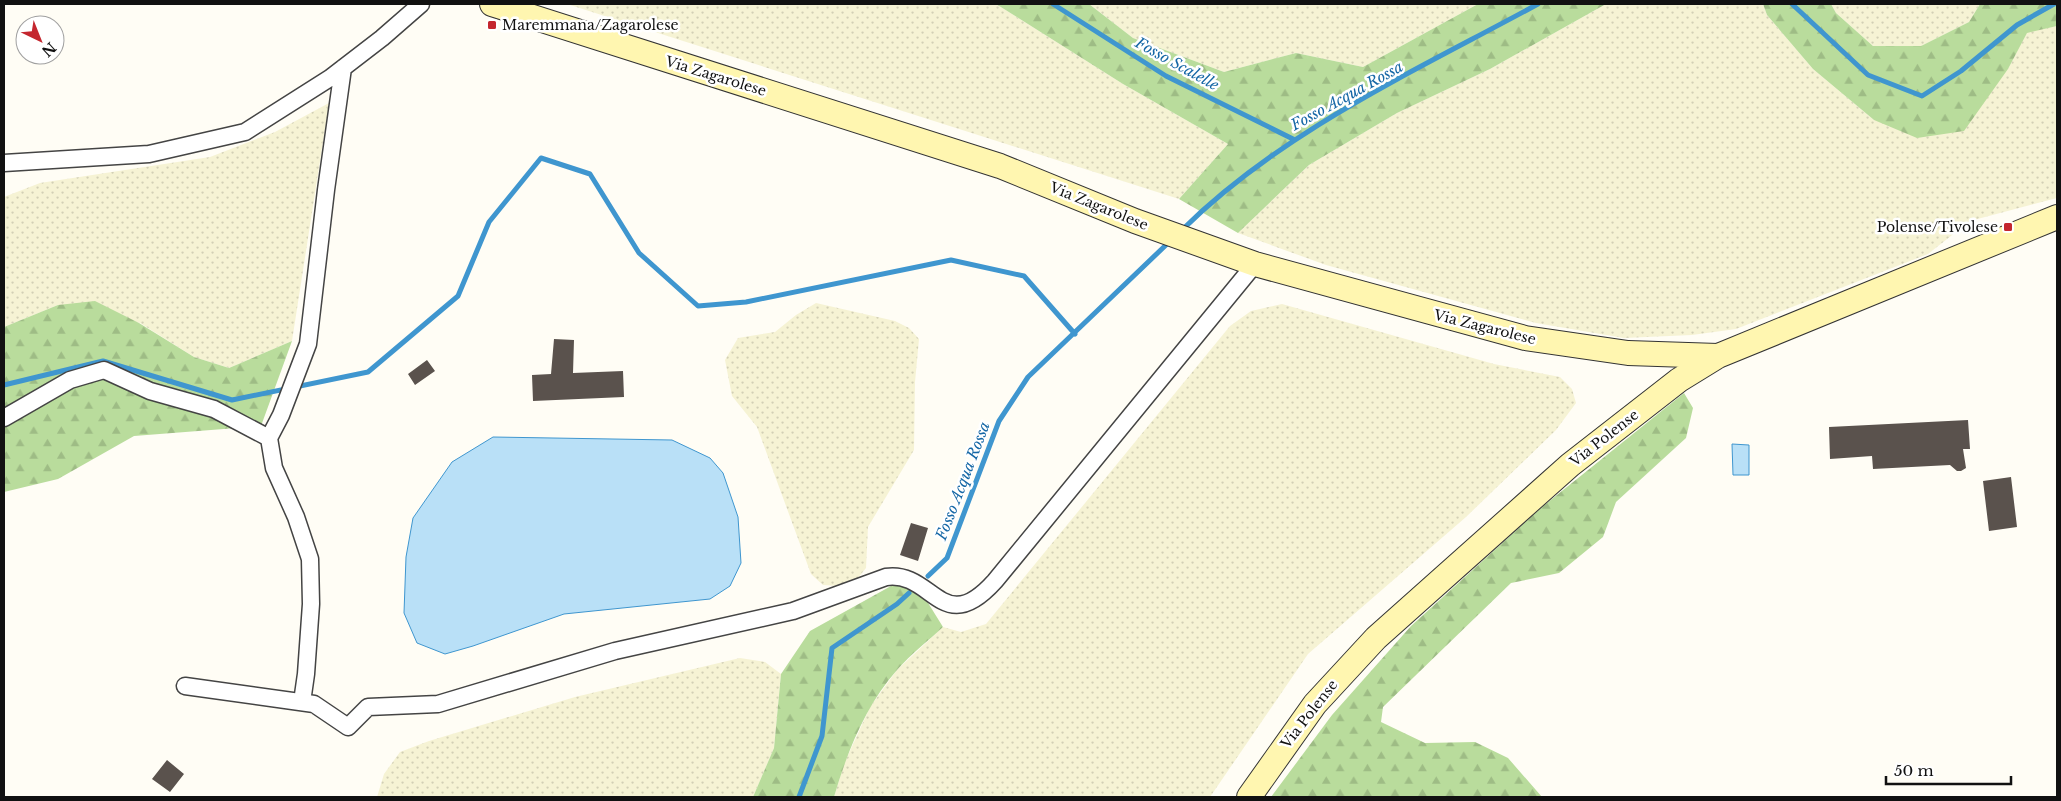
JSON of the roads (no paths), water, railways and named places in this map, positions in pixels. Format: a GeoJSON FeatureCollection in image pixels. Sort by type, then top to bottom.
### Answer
{"type":"FeatureCollection","features":[{"type":"Feature","properties":{"kind":"main road","name":"Via Zagarolese"},"geometry":{"type":"LineString","coordinates":[[492,4],[1000,166],[1135,221],[1255,264],[1525,338],[1628,353],[1718,356]]}},
{"type":"Feature","properties":{"kind":"main road","name":"Via Polense"},"geometry":{"type":"LineString","coordinates":[[1249,797],[1315,704],[1376,638],[1577,459],[1679,380],[1718,356],[2057,217]]}},
{"type":"Feature","properties":{"kind":"street"},"geometry":{"type":"LineString","coordinates":[[4,163],[149,154],[245,132],[285,109],[343,68],[382,38],[421,4]]}},
{"type":"Feature","properties":{"kind":"street"},"geometry":{"type":"LineString","coordinates":[[302,702],[311,604],[310,559],[296,517],[274,468],[270,438],[281,415],[308,344],[326,190],[343,68]]}},
{"type":"Feature","properties":{"kind":"street"},"geometry":{"type":"LineString","coordinates":[[186,686],[314,704],[348,727],[368,707],[438,704],[615,651],[793,611],[886,577],[899,576],[906,578],[934,597],[955,605],[972,602],[995,581],[1255,264]]}},
{"type":"Feature","properties":{"kind":"street"},"geometry":{"type":"LineString","coordinates":[[4,418],[70,380],[104,370],[150,391],[214,410],[270,438]]}},
{"type":"Feature","properties":{"kind":"water"},"geometry":{"type":"Polygon","coordinates":[[[493,437],[672,440],[710,458],[723,473],[738,517],[741,563],[730,586],[710,599],[564,614],[445,654],[417,643],[404,613],[406,557],[413,518],[452,462],[493,437]]]}},
{"type":"Feature","properties":{"kind":"water"},"geometry":{"type":"Polygon","coordinates":[[[1732,444],[1749,445],[1749,475],[1733,475],[1732,444]]]}},
{"type":"Feature","properties":{"kind":"waterway","name":"Fosso Scalelle"},"geometry":{"type":"LineString","coordinates":[[1053,4],[1166,76],[1293,139]]}},
{"type":"Feature","properties":{"kind":"waterway","name":"Fosso Acqua Rossa"},"geometry":{"type":"LineString","coordinates":[[1182,230],[1221,195],[1263,162],[1306,133],[1351,105],[1538,4]]}},
{"type":"Feature","properties":{"kind":"waterway","name":"Fosso Acqua Rossa"},"geometry":{"type":"LineString","coordinates":[[1792,4],[1868,75],[1922,96],[1961,71],[2017,25],[2054,4]]}},
{"type":"Feature","properties":{"kind":"waterway"},"geometry":{"type":"LineString","coordinates":[[4,385],[103,361],[232,400],[368,372],[458,296],[489,222],[541,158],[590,174],[639,253],[698,306],[746,302],[951,260],[1024,276],[1075,334]]}},
{"type":"Feature","properties":{"kind":"waterway","name":"Fosso Acqua Rossa"},"geometry":{"type":"LineString","coordinates":[[928,576],[947,558],[999,421],[1028,377],[1167,244]]}},
{"type":"Feature","properties":{"kind":"waterway","name":"Fosso Acqua Rossa"},"geometry":{"type":"LineString","coordinates":[[799,797],[822,736],[832,648],[897,604],[909,593]]}},
{"type":"Feature","properties":{"kind":"place","name":"Maremmana/Zagarolese"},"geometry":{"type":"Point","coordinates":[492,25]}},
{"type":"Feature","properties":{"kind":"place","name":"Polense/Tivolese"},"geometry":{"type":"Point","coordinates":[2008,227]}}]}
